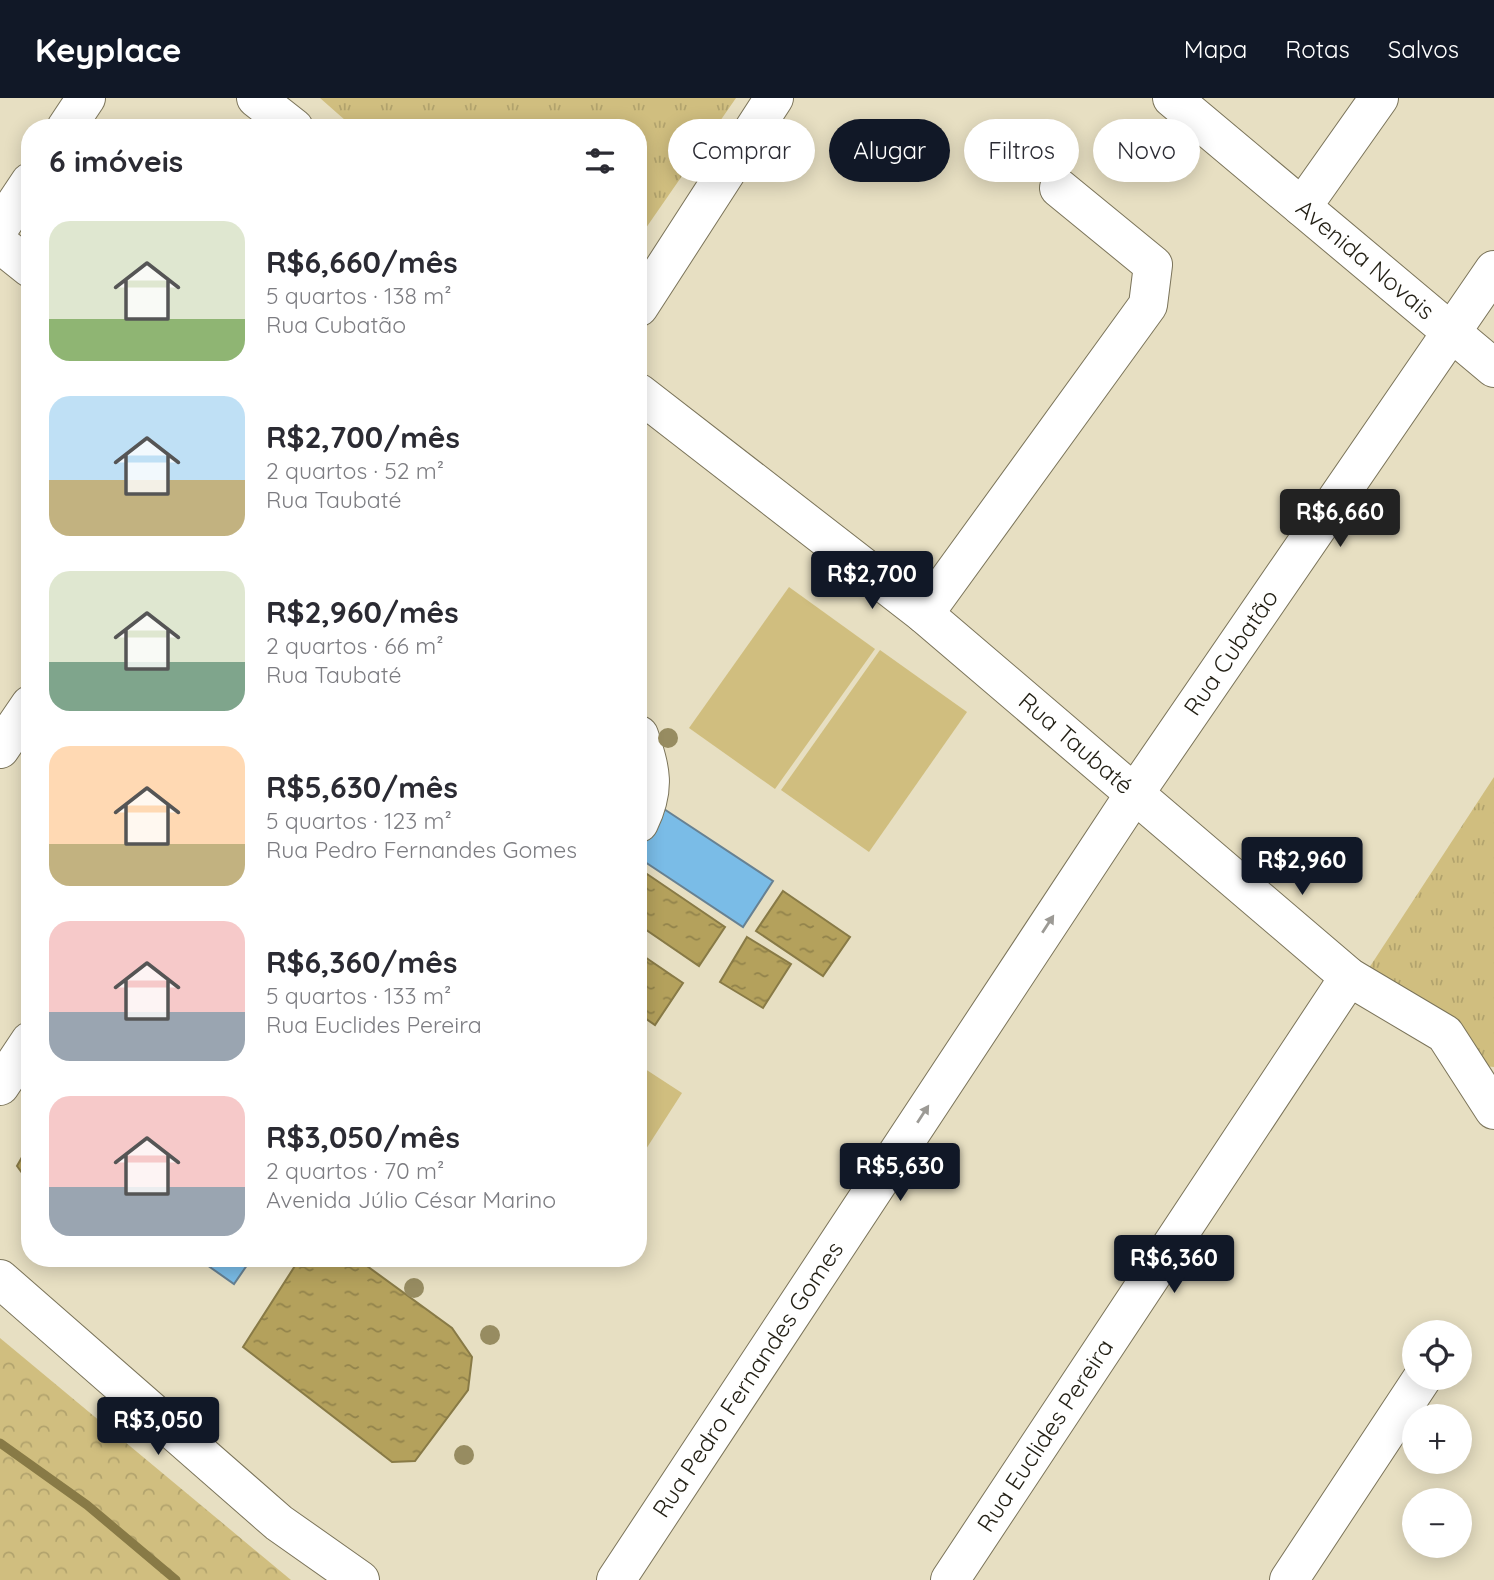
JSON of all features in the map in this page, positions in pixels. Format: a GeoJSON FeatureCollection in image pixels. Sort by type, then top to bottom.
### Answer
{"type":"FeatureCollection","features":[{"type":"Feature","properties":{"kind":"street"},"geometry":{"type":"LineString","coordinates":[[72,119],[86,98]]}},
{"type":"Feature","properties":{"kind":"street"},"geometry":{"type":"LineString","coordinates":[[256,98],[283,119]]}},
{"type":"Feature","properties":{"kind":"street"},"geometry":{"type":"LineString","coordinates":[[647,295],[774,98]]}},
{"type":"Feature","properties":{"kind":"street","name":"Avenida Novais"},"geometry":{"type":"LineString","coordinates":[[1172,98],[1494,368]]}},
{"type":"Feature","properties":{"kind":"street"},"geometry":{"type":"LineString","coordinates":[[1302,207],[1379,98]]}},
{"type":"Feature","properties":{"kind":"street"},"geometry":{"type":"LineString","coordinates":[[924,614],[1148,305],[1153,265],[1059,188]]}},
{"type":"Feature","properties":{"kind":"street"},"geometry":{"type":"LineString","coordinates":[[0,227],[21,196]]}},
{"type":"Feature","properties":{"kind":"street"},"geometry":{"type":"LineString","coordinates":[[0,244],[21,261]]}},
{"type":"Feature","properties":{"kind":"street","name":"Rua Cubatão"},"geometry":{"type":"LineString","coordinates":[[1135,793],[1494,270]]}},
{"type":"Feature","properties":{"kind":"street","name":"Rua Taubaté"},"geometry":{"type":"LineString","coordinates":[[647,399],[924,614],[1349,977],[1445,1034],[1494,1110]]}},
{"type":"Feature","properties":{"kind":"street"},"geometry":{"type":"LineString","coordinates":[[0,749],[21,718]]}},
{"type":"Feature","properties":{"kind":"street"},"geometry":{"type":"LineString","coordinates":[[647,759],[650,768],[650,796],[647,803]]}},
{"type":"Feature","properties":{"kind":"street","name":"Rua Pedro Fernandes Gomes"},"geometry":{"type":"LineString","coordinates":[[616,1580],[1135,793]]}},
{"type":"Feature","properties":{"kind":"street","name":"Rua Euclides Pereira"},"geometry":{"type":"LineString","coordinates":[[950,1580],[1349,977]]}},
{"type":"Feature","properties":{"kind":"street"},"geometry":{"type":"LineString","coordinates":[[0,1086],[21,1054]]}},
{"type":"Feature","properties":{"kind":"street"},"geometry":{"type":"LineString","coordinates":[[0,1279],[279,1523],[360,1580]]}},
{"type":"Feature","properties":{"kind":"street"},"geometry":{"type":"LineString","coordinates":[[1289,1580],[1414,1390]]}},
{"type":"Feature","properties":{"kind":"green space"},"geometry":{"type":"Polygon","coordinates":[[[320,98],[736,98],[721,119],[668,119],[668,182],[678,182],[647,226],[647,119],[344,119],[320,98]]]}},
{"type":"Feature","properties":{"kind":"green space"},"geometry":{"type":"Polygon","coordinates":[[[789,587],[875,649],[775,789],[689,728],[789,587]]]}},
{"type":"Feature","properties":{"kind":"green space"},"geometry":{"type":"Polygon","coordinates":[[[880,650],[967,712],[869,852],[781,790],[880,650]]]}},
{"type":"Feature","properties":{"kind":"green space"},"geometry":{"type":"Polygon","coordinates":[[[1494,777],[1494,1067],[1483,1066],[1369,968],[1494,777]]]}},
{"type":"Feature","properties":{"kind":"green space"},"geometry":{"type":"Polygon","coordinates":[[[647,1070],[682,1093],[647,1148],[647,1070]]]}},
{"type":"Feature","properties":{"kind":"green space"},"geometry":{"type":"Polygon","coordinates":[[[0,1338],[291,1580],[0,1580],[0,1338]]]}},
{"type":"Feature","properties":{"kind":"water"},"geometry":{"type":"Polygon","coordinates":[[[647,874],[725,927],[699,966],[647,930],[647,874]]]}},
{"type":"Feature","properties":{"kind":"water"},"geometry":{"type":"Polygon","coordinates":[[[783,891],[850,937],[823,976],[756,931],[783,891]]]}},
{"type":"Feature","properties":{"kind":"water"},"geometry":{"type":"Polygon","coordinates":[[[747,937],[791,964],[763,1008],[720,982],[747,937]]]}},
{"type":"Feature","properties":{"kind":"water"},"geometry":{"type":"Polygon","coordinates":[[[647,958],[683,983],[655,1025],[647,1020],[647,958]]]}},
{"type":"Feature","properties":{"kind":"water"},"geometry":{"type":"Polygon","coordinates":[[[294,1267],[368,1267],[452,1328],[472,1357],[468,1390],[415,1461],[392,1462],[243,1347],[294,1267]]]}},
{"type":"Feature","properties":{"kind":"building"},"geometry":{"type":"Polygon","coordinates":[[[664,809],[773,881],[743,927],[647,863],[647,836],[664,809]]]}},
{"type":"Feature","properties":{"kind":"building"},"geometry":{"type":"Polygon","coordinates":[[[210,1267],[246,1267],[234,1284],[210,1267]]]}},
{"type":"Feature","properties":{"kind":"waterway"},"geometry":{"type":"LineString","coordinates":[[0,1443],[87,1505],[176,1580]]}}]}
